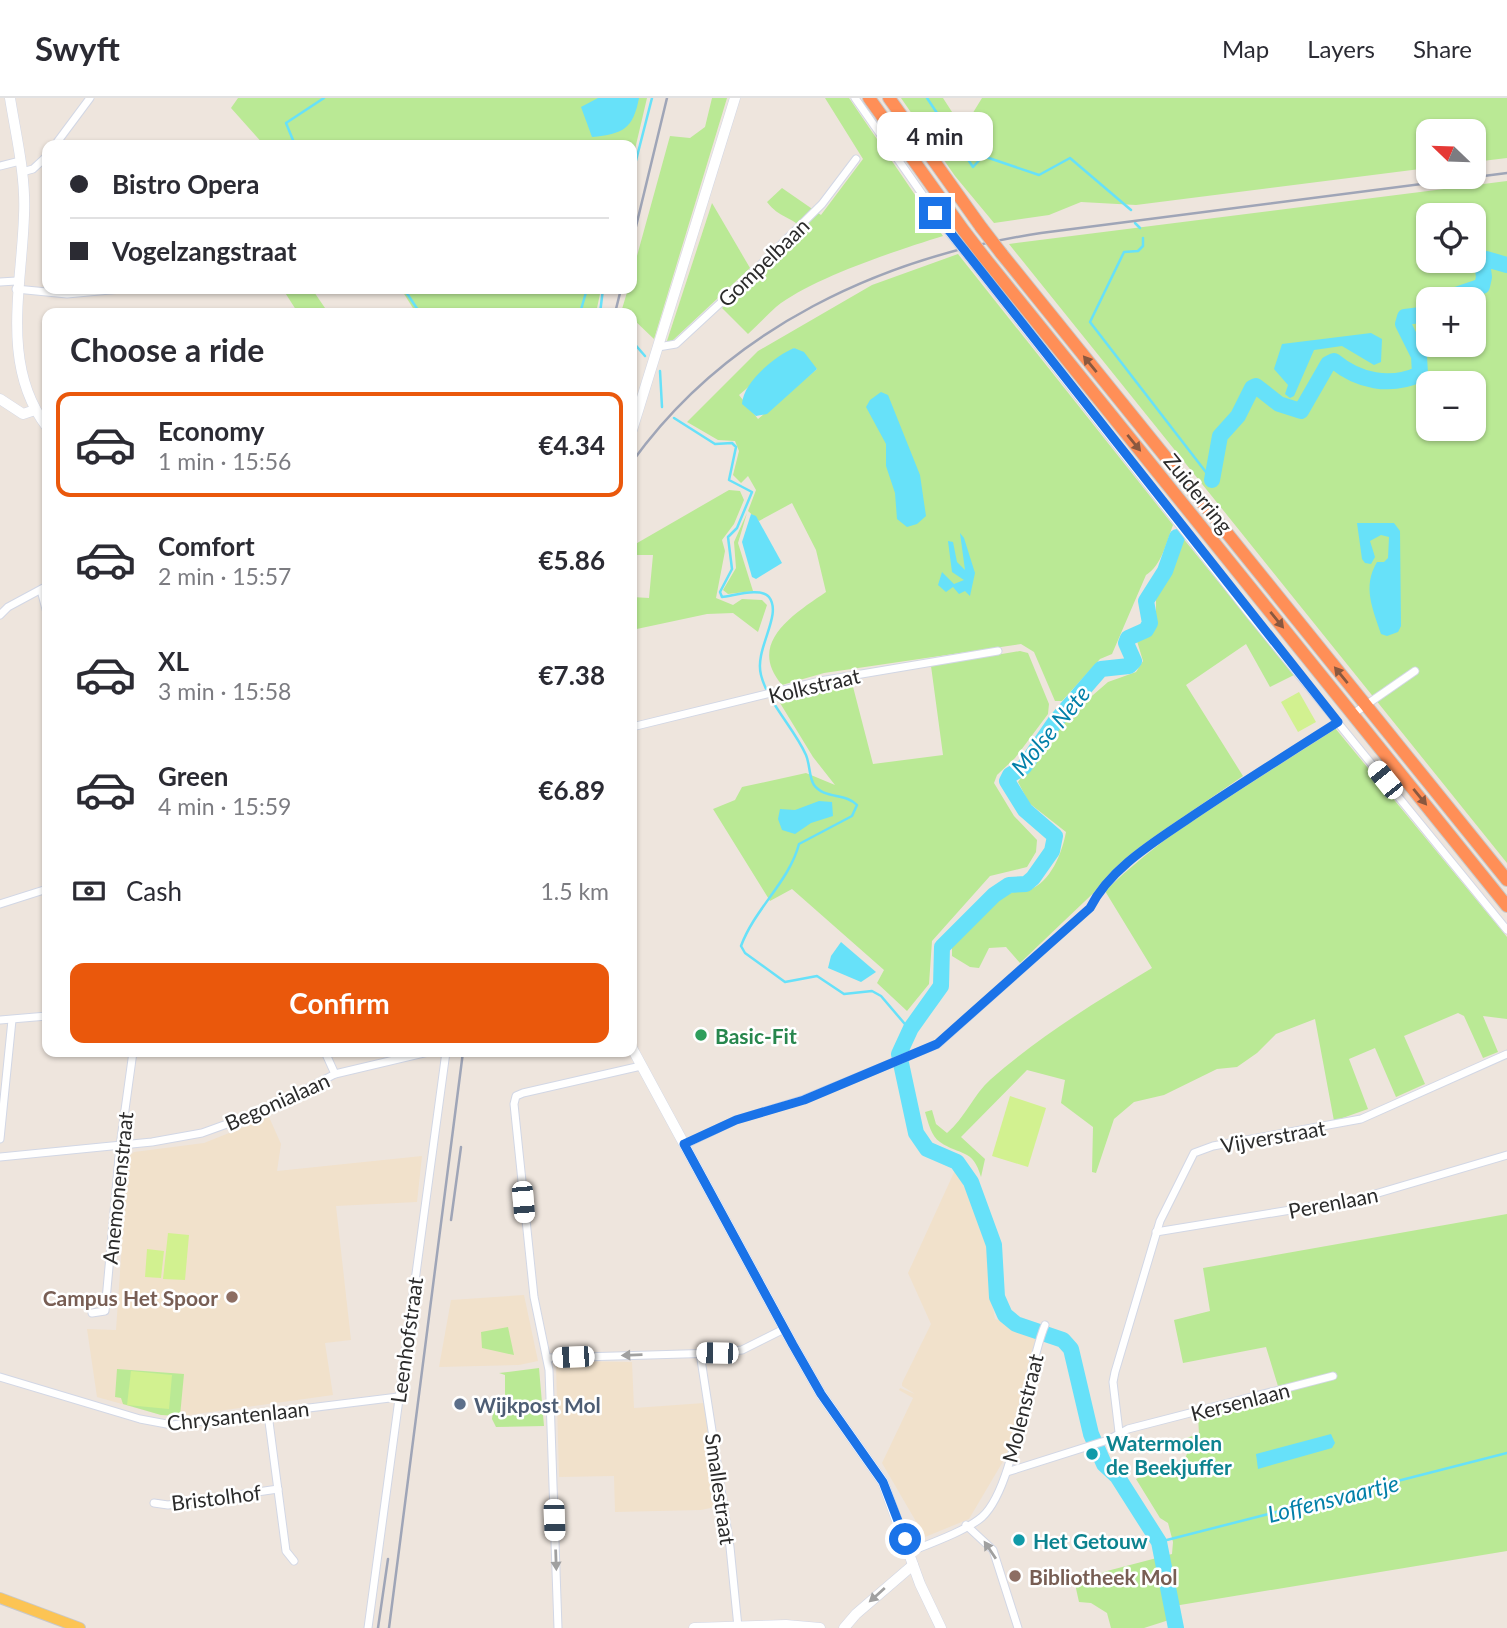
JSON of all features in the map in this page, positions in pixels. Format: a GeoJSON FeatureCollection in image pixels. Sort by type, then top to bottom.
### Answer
{"type":"FeatureCollection","features":[{"type":"Feature","properties":{"kind":"highway","name":"Zuiderring"},"geometry":{"type":"LineString","coordinates":[[869,98],[964,231],[977,258],[1507,906]]}},
{"type":"Feature","properties":{"kind":"highway","name":"Zuiderring"},"geometry":{"type":"LineString","coordinates":[[889,98],[1001,253],[1507,880]]}},
{"type":"Feature","properties":{"kind":"main road"},"geometry":{"type":"LineString","coordinates":[[10,98],[21,166],[24,214],[13,322],[16,355],[35,410],[42,420]]}},
{"type":"Feature","properties":{"kind":"main road"},"geometry":{"type":"LineString","coordinates":[[637,414],[735,98]]}},
{"type":"Feature","properties":{"kind":"main road"},"geometry":{"type":"LineString","coordinates":[[0,399],[23,414],[35,410]]}},
{"type":"Feature","properties":{"kind":"main road"},"geometry":{"type":"LineString","coordinates":[[636,1057],[821,1394],[883,1482],[913,1565],[942,1628]]}},
{"type":"Feature","properties":{"kind":"main road"},"geometry":{"type":"LineString","coordinates":[[845,1628],[856,1614],[913,1565]]}},
{"type":"Feature","properties":{"kind":"main road"},"geometry":{"type":"LineString","coordinates":[[0,1598],[80,1628]]}},
{"type":"Feature","properties":{"kind":"main road"},"geometry":{"type":"LineString","coordinates":[[694,1628],[799,1625],[820,1628]]}},
{"type":"Feature","properties":{"kind":"street"},"geometry":{"type":"LineString","coordinates":[[59,140],[90,98]]}},
{"type":"Feature","properties":{"kind":"street"},"geometry":{"type":"LineString","coordinates":[[855,98],[950,234],[977,258],[1338,722],[1507,930]]}},
{"type":"Feature","properties":{"kind":"street","name":"Gompelbaan"},"geometry":{"type":"LineString","coordinates":[[658,347],[676,344],[751,275],[822,204],[856,159]]}},
{"type":"Feature","properties":{"kind":"street"},"geometry":{"type":"LineString","coordinates":[[0,166],[33,169],[42,161]]}},
{"type":"Feature","properties":{"kind":"street"},"geometry":{"type":"LineString","coordinates":[[0,282],[42,290]]}},
{"type":"Feature","properties":{"kind":"street"},"geometry":{"type":"LineString","coordinates":[[0,615],[4,605],[42,589]]}},
{"type":"Feature","properties":{"kind":"street","name":"Kolkstraat"},"geometry":{"type":"LineString","coordinates":[[637,726],[820,681],[998,651]]}},
{"type":"Feature","properties":{"kind":"street"},"geometry":{"type":"LineString","coordinates":[[1353,715],[1415,671]]}},
{"type":"Feature","properties":{"kind":"street"},"geometry":{"type":"LineString","coordinates":[[684,1144],[751,1114],[804,1100],[937,1044],[1090,908],[1096,897],[1146,847],[1270,763],[1338,722]]}},
{"type":"Feature","properties":{"kind":"street"},"geometry":{"type":"LineString","coordinates":[[0,904],[42,891]]}},
{"type":"Feature","properties":{"kind":"street"},"geometry":{"type":"LineString","coordinates":[[0,1020],[42,1017]]}},
{"type":"Feature","properties":{"kind":"street"},"geometry":{"type":"LineString","coordinates":[[0,1139],[12,1020]]}},
{"type":"Feature","properties":{"kind":"street","name":"Vijverstraat"},"geometry":{"type":"LineString","coordinates":[[1119,1432],[1113,1382],[1156,1232],[1190,1158],[1200,1149],[1361,1119],[1507,1054]]}},
{"type":"Feature","properties":{"kind":"street","name":"Anemonenstraat"},"geometry":{"type":"LineString","coordinates":[[92,1313],[105,1311],[120,1146],[132,1057]]}},
{"type":"Feature","properties":{"kind":"street"},"geometry":{"type":"LineString","coordinates":[[327,1057],[335,1074]]}},
{"type":"Feature","properties":{"kind":"street","name":"Begonialaan"},"geometry":{"type":"LineString","coordinates":[[0,1157],[120,1146],[221,1127],[266,1110],[335,1074],[407,1057]]}},
{"type":"Feature","properties":{"kind":"street","name":"Leenhofstraat"},"geometry":{"type":"LineString","coordinates":[[368,1628],[444,1057]]}},
{"type":"Feature","properties":{"kind":"street"},"geometry":{"type":"LineString","coordinates":[[558,1628],[548,1358],[538,1322],[524,1224],[514,1104],[516,1096],[641,1066]]}},
{"type":"Feature","properties":{"kind":"street","name":"Perenlaan"},"geometry":{"type":"LineString","coordinates":[[1156,1232],[1358,1199],[1507,1155]]}},
{"type":"Feature","properties":{"kind":"street"},"geometry":{"type":"LineString","coordinates":[[548,1358],[742,1349],[785,1329]]}},
{"type":"Feature","properties":{"kind":"street","name":"Molenstraat"},"geometry":{"type":"LineString","coordinates":[[909,1552],[984,1514],[1007,1472],[1043,1329]]}},
{"type":"Feature","properties":{"kind":"street","name":"Smallestraat"},"geometry":{"type":"LineString","coordinates":[[700,1353],[730,1542],[738,1627]]}},
{"type":"Feature","properties":{"kind":"street","name":"Kersenlaan"},"geometry":{"type":"LineString","coordinates":[[1007,1472],[1108,1440],[1119,1432],[1333,1376]]}},
{"type":"Feature","properties":{"kind":"street","name":"Chrysantenlaan"},"geometry":{"type":"LineString","coordinates":[[0,1377],[158,1423],[194,1424],[398,1396]]}},
{"type":"Feature","properties":{"kind":"street","name":"Bristolhof"},"geometry":{"type":"LineString","coordinates":[[268,1413],[286,1551],[294,1561]]}},
{"type":"Feature","properties":{"kind":"street","name":"Bristolhof"},"geometry":{"type":"LineString","coordinates":[[154,1503],[168,1505],[278,1489]]}},
{"type":"Feature","properties":{"kind":"street"},"geometry":{"type":"LineString","coordinates":[[966,1525],[993,1550],[1018,1628]]}},
{"type":"Feature","properties":{"kind":"shaded area","name":"Campus Het Spoor"},"geometry":{"type":"Polygon","coordinates":[[[269,1117],[281,1144],[277,1171],[422,1156],[417,1202],[336,1206],[351,1340],[325,1343],[333,1395],[182,1416],[161,1415],[97,1397],[87,1329],[116,1330],[128,1157],[134,1152],[204,1143],[269,1117]]]}},
{"type":"Feature","properties":{"kind":"shaded area"},"geometry":{"type":"Polygon","coordinates":[[[956,1168],[990,1245],[989,1288],[995,1319],[1038,1332],[1008,1453],[969,1519],[925,1537],[882,1463],[913,1398],[899,1390],[900,1388],[915,1394],[902,1386],[902,1383],[931,1324],[908,1273],[956,1168]]]}},
{"type":"Feature","properties":{"kind":"shaded area"},"geometry":{"type":"Polygon","coordinates":[[[524,1295],[538,1361],[519,1365],[439,1367],[451,1300],[524,1295]]]}},
{"type":"Feature","properties":{"kind":"shaded area"},"geometry":{"type":"Polygon","coordinates":[[[560,1361],[632,1362],[634,1408],[704,1403],[720,1506],[701,1510],[615,1512],[614,1476],[559,1477],[556,1364],[560,1361]]]}},
{"type":"Feature","properties":{"kind":"green space"},"geometry":{"type":"Polygon","coordinates":[[[238,98],[647,98],[637,141],[260,140],[231,108],[238,98]]]}},
{"type":"Feature","properties":{"kind":"green space"},"geometry":{"type":"Polygon","coordinates":[[[712,98],[727,98],[654,339],[637,323],[637,308],[622,308],[626,294],[637,294],[637,256],[670,136],[690,138],[705,127],[712,98]]]}},
{"type":"Feature","properties":{"kind":"green space"},"geometry":{"type":"Polygon","coordinates":[[[825,98],[849,98],[943,236],[856,266],[811,286],[776,307],[748,334],[722,308],[804,230],[767,202],[782,188],[821,215],[863,159],[825,98]]]}},
{"type":"Feature","properties":{"kind":"green space"},"geometry":{"type":"Polygon","coordinates":[[[901,98],[943,98],[963,129],[982,98],[1507,98],[1507,158],[1486,161],[1486,119],[1416,119],[1416,170],[1136,205],[1081,202],[1049,215],[994,223],[955,176],[901,98]]]}},
{"type":"Feature","properties":{"kind":"green space"},"geometry":{"type":"Polygon","coordinates":[[[1507,181],[1507,863],[1009,244],[1444,189],[1486,189],[1486,184],[1507,181]]]}},
{"type":"Feature","properties":{"kind":"green space"},"geometry":{"type":"Polygon","coordinates":[[[712,203],[750,268],[672,341],[667,341],[712,203]]]}},
{"type":"Feature","properties":{"kind":"green space"},"geometry":{"type":"Polygon","coordinates":[[[958,254],[1173,525],[1160,560],[1146,575],[1112,654],[1100,659],[1062,701],[1055,701],[1034,652],[1021,644],[824,673],[782,685],[772,670],[769,656],[778,631],[826,592],[816,550],[792,503],[759,521],[748,511],[756,490],[748,476],[741,483],[733,475],[739,451],[735,441],[718,440],[687,422],[758,351],[872,285],[958,254]],[[794,348],[739,395],[758,419],[817,369],[794,348]]]}},
{"type":"Feature","properties":{"kind":"green space"},"geometry":{"type":"Polygon","coordinates":[[[286,294],[315,294],[325,308],[295,308],[286,294]]]}},
{"type":"Feature","properties":{"kind":"green space"},"geometry":{"type":"Polygon","coordinates":[[[404,294],[600,294],[597,308],[413,308],[404,294]]]}},
{"type":"Feature","properties":{"kind":"green space"},"geometry":{"type":"Polygon","coordinates":[[[729,490],[740,491],[744,500],[734,524],[722,540],[725,551],[716,598],[733,605],[742,599],[762,600],[767,605],[758,632],[733,613],[707,614],[637,629],[637,597],[649,598],[653,555],[637,555],[637,543],[729,490]]]}},
{"type":"Feature","properties":{"kind":"green space"},"geometry":{"type":"Polygon","coordinates":[[[747,513],[738,543],[753,591],[728,594],[723,590],[736,568],[734,542],[747,513]]]}},
{"type":"Feature","properties":{"kind":"green space"},"geometry":{"type":"Polygon","coordinates":[[[1182,537],[1294,675],[1270,687],[1246,644],[1186,685],[1243,776],[1148,841],[1020,963],[1006,947],[989,948],[979,968],[970,967],[952,956],[952,946],[1003,896],[1029,890],[1044,881],[1054,866],[1064,840],[1066,832],[1029,803],[1018,782],[1063,721],[1108,682],[1136,672],[1143,661],[1137,641],[1156,625],[1156,594],[1167,582],[1182,537]]]}},
{"type":"Feature","properties":{"kind":"green space"},"geometry":{"type":"Polygon","coordinates":[[[1020,651],[1028,653],[1049,704],[1048,714],[1015,758],[997,775],[994,783],[1014,816],[1037,840],[1036,852],[1027,867],[990,876],[932,941],[929,984],[907,1011],[877,983],[884,970],[792,889],[770,901],[713,809],[735,800],[742,787],[806,773],[835,785],[813,757],[777,698],[851,679],[873,764],[943,755],[931,666],[1020,651]]]}},
{"type":"Feature","properties":{"kind":"green space"},"geometry":{"type":"Polygon","coordinates":[[[1299,692],[1316,722],[1298,732],[1281,702],[1299,692]]]}},
{"type":"Feature","properties":{"kind":"green space"},"geometry":{"type":"Polygon","coordinates":[[[1335,728],[1507,937],[1507,1019],[1483,1016],[1498,1052],[1483,1058],[1464,1016],[1458,1013],[1404,1036],[1425,1084],[1396,1097],[1375,1048],[1349,1059],[1368,1109],[1334,1121],[1315,1019],[1276,1034],[1257,1053],[1237,1067],[1217,1069],[1164,1095],[1134,1102],[1114,1119],[1096,1173],[1092,1172],[1093,1127],[1061,1103],[1065,1080],[1027,1070],[961,1137],[985,1159],[981,1177],[970,1157],[937,1139],[925,1112],[932,1110],[936,1124],[947,1133],[985,1085],[1010,1063],[1069,1020],[1152,968],[1105,891],[1131,867],[1187,824],[1335,728]]]}},
{"type":"Feature","properties":{"kind":"green space"},"geometry":{"type":"Polygon","coordinates":[[[1010,1096],[1046,1108],[1028,1167],[992,1156],[1010,1096]]]}},
{"type":"Feature","properties":{"kind":"green space"},"geometry":{"type":"Polygon","coordinates":[[[1507,1214],[1507,1551],[1168,1607],[1169,1620],[1144,1628],[1111,1628],[1107,1613],[1091,1603],[1079,1602],[1075,1584],[1107,1571],[1172,1554],[1173,1542],[1168,1523],[1160,1518],[1136,1479],[1159,1467],[1184,1463],[1188,1450],[1183,1439],[1199,1434],[1198,1416],[1281,1396],[1266,1347],[1183,1363],[1174,1320],[1210,1311],[1203,1268],[1507,1214]]]}},
{"type":"Feature","properties":{"kind":"green space"},"geometry":{"type":"Polygon","coordinates":[[[168,1233],[189,1235],[185,1280],[163,1279],[168,1233]]]}},
{"type":"Feature","properties":{"kind":"green space"},"geometry":{"type":"Polygon","coordinates":[[[147,1249],[164,1251],[161,1278],[145,1277],[147,1249]]]}},
{"type":"Feature","properties":{"kind":"green space"},"geometry":{"type":"Polygon","coordinates":[[[508,1327],[514,1355],[482,1348],[481,1332],[508,1327]]]}},
{"type":"Feature","properties":{"kind":"green space"},"geometry":{"type":"Polygon","coordinates":[[[539,1368],[544,1426],[496,1427],[492,1419],[494,1406],[505,1400],[505,1375],[499,1373],[539,1368]]]}},
{"type":"Feature","properties":{"kind":"green space"},"geometry":{"type":"Polygon","coordinates":[[[117,1369],[184,1374],[180,1416],[161,1415],[123,1404],[121,1398],[115,1397],[117,1369]]]}},
{"type":"Feature","properties":{"kind":"green space"},"geometry":{"type":"Polygon","coordinates":[[[131,1371],[172,1375],[169,1409],[127,1405],[131,1371]]]}},
{"type":"Feature","properties":{"kind":"water"},"geometry":{"type":"Polygon","coordinates":[[[598,98],[639,98],[633,117],[625,128],[612,134],[592,137],[581,107],[598,98]]]}},
{"type":"Feature","properties":{"kind":"water"},"geometry":{"type":"Polygon","coordinates":[[[1371,333],[1382,339],[1381,362],[1374,365],[1342,346],[1314,350],[1294,396],[1290,398],[1285,394],[1288,385],[1274,369],[1282,344],[1371,333]]]}},
{"type":"Feature","properties":{"kind":"water"},"geometry":{"type":"Polygon","coordinates":[[[794,348],[804,352],[817,369],[767,414],[756,416],[742,404],[748,387],[769,363],[794,348]]]}},
{"type":"Feature","properties":{"kind":"water"},"geometry":{"type":"Polygon","coordinates":[[[881,392],[888,395],[920,475],[926,516],[917,524],[907,527],[897,519],[895,493],[886,466],[886,444],[866,407],[870,400],[881,392]]]}},
{"type":"Feature","properties":{"kind":"water"},"geometry":{"type":"Polygon","coordinates":[[[751,514],[756,516],[782,563],[756,579],[752,577],[742,542],[751,514]]]}},
{"type":"Feature","properties":{"kind":"water"},"geometry":{"type":"Polygon","coordinates":[[[1357,523],[1394,523],[1400,531],[1401,626],[1398,632],[1387,636],[1381,634],[1372,607],[1370,580],[1377,562],[1384,562],[1388,558],[1389,537],[1381,535],[1370,541],[1375,557],[1371,564],[1365,563],[1362,559],[1357,523]]]}},
{"type":"Feature","properties":{"kind":"water"},"geometry":{"type":"Polygon","coordinates":[[[960,533],[975,573],[970,596],[965,591],[959,594],[953,587],[946,592],[938,585],[942,572],[954,584],[964,580],[952,572],[948,541],[953,542],[957,562],[965,570],[960,533]]]}},
{"type":"Feature","properties":{"kind":"water"},"geometry":{"type":"Polygon","coordinates":[[[819,801],[832,802],[833,816],[811,823],[795,834],[782,830],[778,819],[780,809],[795,810],[819,801]]]}},
{"type":"Feature","properties":{"kind":"water"},"geometry":{"type":"Polygon","coordinates":[[[841,942],[876,972],[861,982],[828,968],[831,956],[841,942]]]}},
{"type":"Feature","properties":{"kind":"water"},"geometry":{"type":"Polygon","coordinates":[[[1331,1434],[1335,1443],[1332,1448],[1258,1469],[1256,1454],[1331,1434]]]}},
{"type":"Feature","properties":{"kind":"waterway"},"geometry":{"type":"LineString","coordinates":[[293,140],[286,123],[324,98]]}},
{"type":"Feature","properties":{"kind":"waterway"},"geometry":{"type":"LineString","coordinates":[[637,156],[652,98]]}},
{"type":"Feature","properties":{"kind":"waterway"},"geometry":{"type":"LineString","coordinates":[[927,98],[973,167],[983,156],[1039,175],[1070,158],[1131,210]]}},
{"type":"Feature","properties":{"kind":"waterway"},"geometry":{"type":"LineString","coordinates":[[1135,223],[1140,228]]}},
{"type":"Feature","properties":{"kind":"waterway"},"geometry":{"type":"LineString","coordinates":[[1143,238],[1143,246],[1138,251],[1124,252],[1090,322],[1212,480]]}},
{"type":"Feature","properties":{"kind":"waterway","name":"Molse Nete"},"geometry":{"type":"LineString","coordinates":[[1479,287],[1482,286],[1484,277],[1482,262],[1486,259],[1507,265]]}},
{"type":"Feature","properties":{"kind":"waterway"},"geometry":{"type":"LineString","coordinates":[[407,294],[417,308]]}},
{"type":"Feature","properties":{"kind":"waterway"},"geometry":{"type":"LineString","coordinates":[[581,308],[586,294]]}},
{"type":"Feature","properties":{"kind":"waterway"},"geometry":{"type":"LineString","coordinates":[[601,308],[602,294]]}},
{"type":"Feature","properties":{"kind":"waterway","name":"Molse Nete"},"geometry":{"type":"LineString","coordinates":[[1416,316],[1405,317],[1403,324],[1416,350]]}},
{"type":"Feature","properties":{"kind":"waterway"},"geometry":{"type":"LineString","coordinates":[[637,347],[645,356]]}},
{"type":"Feature","properties":{"kind":"waterway","name":"Molse Nete"},"geometry":{"type":"LineString","coordinates":[[1212,480],[1220,436],[1238,416],[1252,388],[1256,386],[1279,404],[1301,411],[1328,364],[1334,361],[1364,378],[1397,381],[1420,374],[1419,357]]}},
{"type":"Feature","properties":{"kind":"waterway"},"geometry":{"type":"LineString","coordinates":[[660,371],[662,407]]}},
{"type":"Feature","properties":{"kind":"waterway"},"geometry":{"type":"LineString","coordinates":[[674,418],[715,444],[732,443],[736,447],[729,480],[752,492],[737,528],[728,537],[732,569],[720,592],[722,597],[754,592],[769,597],[773,613],[760,665],[764,685],[806,755],[814,785],[823,792],[857,805],[852,816],[799,844],[788,871],[755,919],[741,946],[745,953],[785,982],[817,976],[844,994],[872,991],[881,996],[910,1030]]}},
{"type":"Feature","properties":{"kind":"waterway","name":"Molse Nete"},"geometry":{"type":"LineString","coordinates":[[1176,1628],[1159,1542],[1117,1476],[1104,1464],[1091,1434],[1071,1349],[1063,1340],[1016,1324],[1005,1315],[997,1297],[994,1245],[971,1182],[957,1162],[927,1149],[916,1133],[899,1054],[911,1028],[941,986],[942,947],[994,895],[1009,885],[1026,884],[1033,878],[1052,851],[1055,836],[1025,810],[1007,781],[1010,775],[1024,767],[1055,722],[1101,669],[1129,666],[1134,661],[1126,643],[1128,638],[1146,630],[1150,623],[1146,601],[1165,571],[1177,537]]}},
{"type":"Feature","properties":{"kind":"waterway","name":"Loffensvaartje"},"geometry":{"type":"LineString","coordinates":[[1159,1542],[1507,1453]]}},
{"type":"Feature","properties":{"kind":"railway"},"geometry":{"type":"LineString","coordinates":[[637,222],[667,98]]}},
{"type":"Feature","properties":{"kind":"railway"},"geometry":{"type":"LineString","coordinates":[[637,456],[671,415],[714,373],[762,337],[813,306],[867,281],[924,260],[982,244],[1041,233],[1507,173]]}},
{"type":"Feature","properties":{"kind":"railway"},"geometry":{"type":"LineString","coordinates":[[616,308],[620,294]]}},
{"type":"Feature","properties":{"kind":"railway"},"geometry":{"type":"LineString","coordinates":[[389,1628],[462,1057]]}},
{"type":"Feature","properties":{"kind":"railway"},"geometry":{"type":"LineString","coordinates":[[451,1220],[461,1147]]}},
{"type":"Feature","properties":{"kind":"railway"},"geometry":{"type":"LineString","coordinates":[[378,1628],[388,1559]]}},
{"type":"Feature","properties":{"kind":"place","name":"Basic-Fit"},"geometry":{"type":"Point","coordinates":[701,1035]}},
{"type":"Feature","properties":{"kind":"place","name":"Campus Het Spoor"},"geometry":{"type":"Point","coordinates":[232,1297]}},
{"type":"Feature","properties":{"kind":"place","name":"Wijkpost Mol"},"geometry":{"type":"Point","coordinates":[460,1404]}},
{"type":"Feature","properties":{"kind":"place","name":"Watermolen de Beekjuffer"},"geometry":{"type":"Point","coordinates":[1092,1454]}},
{"type":"Feature","properties":{"kind":"place","name":"Het Getouw"},"geometry":{"type":"Point","coordinates":[1019,1540]}},
{"type":"Feature","properties":{"kind":"place","name":"Bibliotheek Mol"},"geometry":{"type":"Point","coordinates":[1015,1576]}},
{"type":"Feature","properties":{"kind":"route"},"geometry":{"type":"LineString","coordinates":[[905,1539],[883,1482],[858,1442],[821,1394],[684,1144],[751,1114],[804,1100],[928,1050],[948,1037],[1078,916],[1090,908],[1096,897],[1146,847],[1270,763],[1338,722],[1250,615],[935,213]]}}]}
